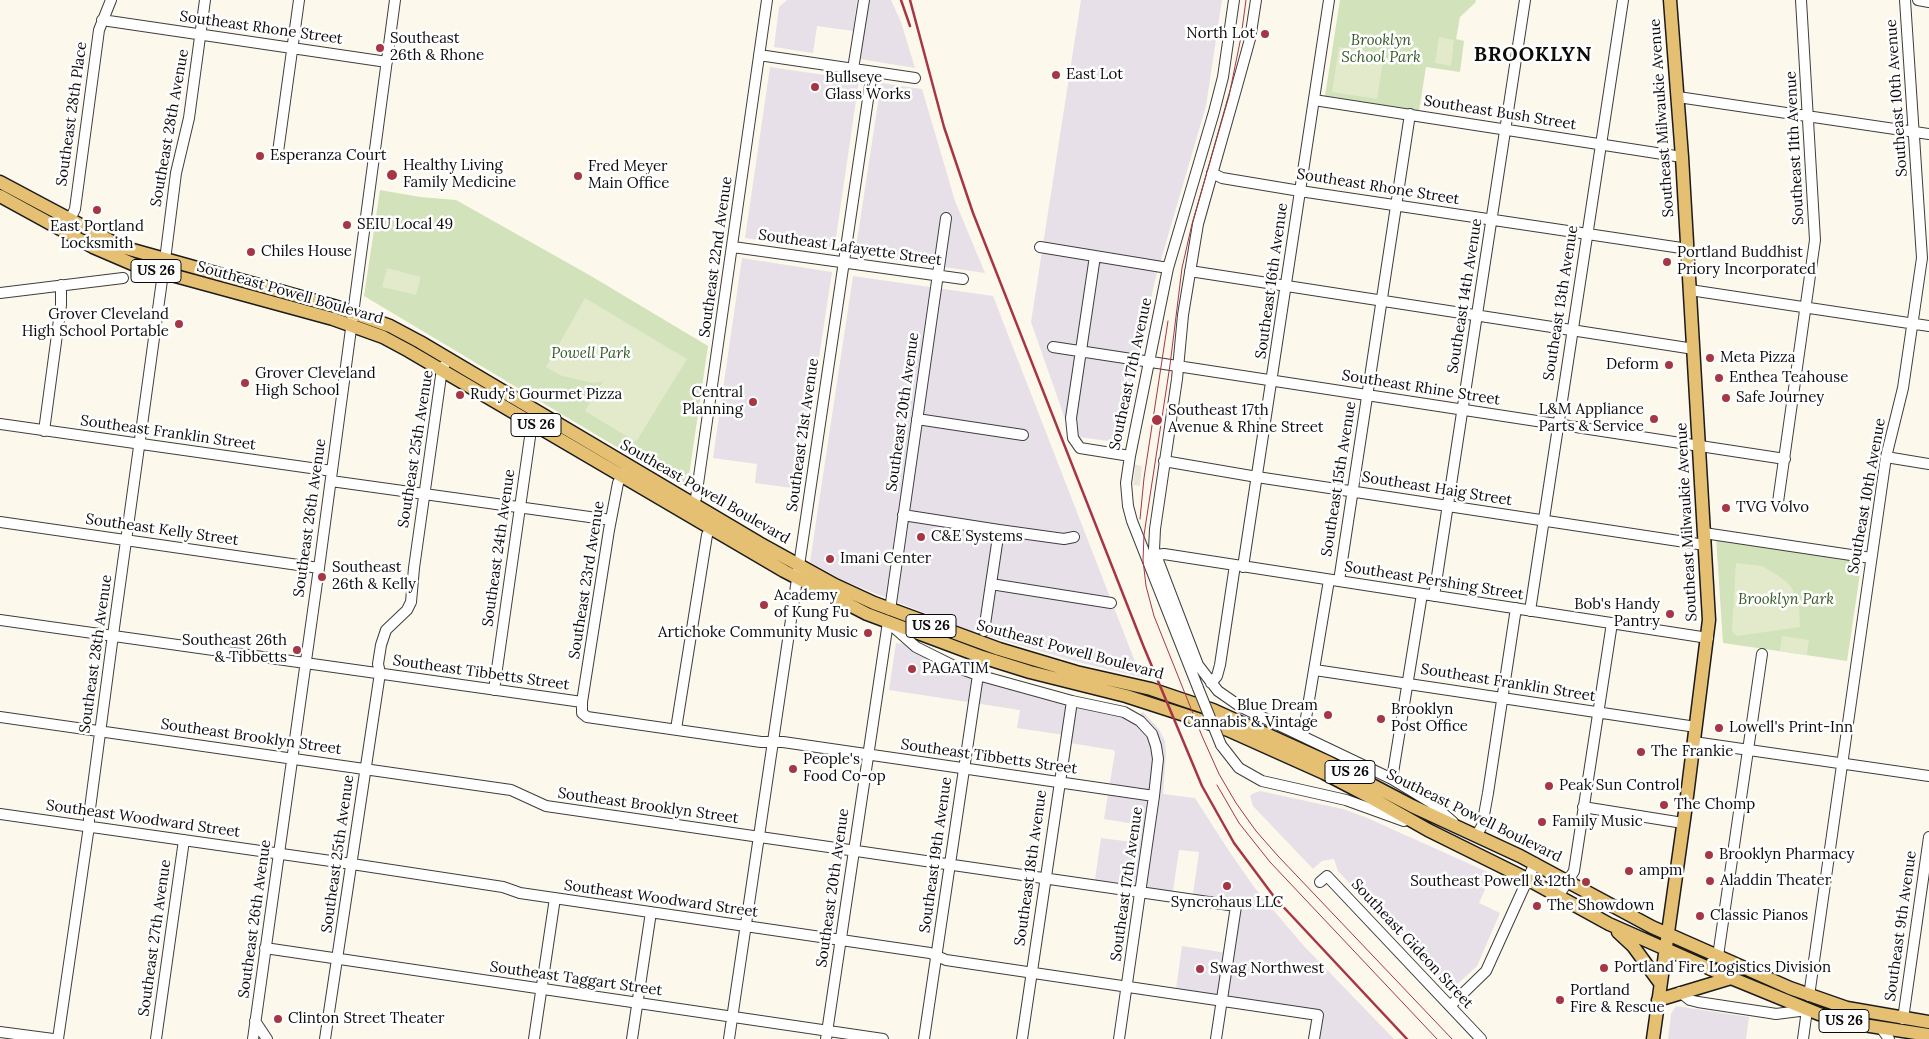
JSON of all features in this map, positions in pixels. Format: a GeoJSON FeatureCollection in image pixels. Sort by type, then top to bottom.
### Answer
{"type":"FeatureCollection","features":[{"type":"Feature","properties":{"kind":"main road","name":"Southeast Milwaukie Avenue"},"geometry":{"type":"LineString","coordinates":[[1653,1039],[1709,620],[1688,249],[1670,0]]}},
{"type":"Feature","properties":{"kind":"main road","name":"Southeast Powell Boulevard"},"geometry":{"type":"LineString","coordinates":[[0,182],[116,258],[164,266],[352,312],[396,329],[445,364],[713,523],[797,578],[850,606],[1076,672],[1151,689],[1198,704],[1330,763],[1471,834],[1534,863],[1638,920],[1809,996],[1860,1012],[1929,1022]]}},
{"type":"Feature","properties":{"kind":"main road","name":"Southeast Powell Boulevard"},"geometry":{"type":"LineString","coordinates":[[0,196],[67,226]]}},
{"type":"Feature","properties":{"kind":"main road","name":"Southeast Powell Boulevard"},"geometry":{"type":"LineString","coordinates":[[164,266],[350,325],[445,364]]}},
{"type":"Feature","properties":{"kind":"main road","name":"Southeast Powell Boulevard"},"geometry":{"type":"LineString","coordinates":[[713,523],[799,565],[889,616],[982,657],[1030,672],[1126,696],[1197,718],[1228,730],[1368,796],[1428,830],[1559,895],[1609,924],[1731,978],[1807,1010],[1832,1018],[1920,1036]]}},
{"type":"Feature","properties":{"kind":"main road"},"geometry":{"type":"LineString","coordinates":[[1609,924],[1634,946],[1660,984]]}},
{"type":"Feature","properties":{"kind":"main road"},"geometry":{"type":"LineString","coordinates":[[1658,1000],[1731,978]]}},
{"type":"Feature","properties":{"kind":"main road"},"geometry":{"type":"LineString","coordinates":[[1793,1004],[1809,996]]}},
{"type":"Feature","properties":{"kind":"main road"},"geometry":{"type":"LineString","coordinates":[[1807,1010],[1825,1002]]}},
{"type":"Feature","properties":{"kind":"street","name":"Southeast 28th Place"},"geometry":{"type":"LineString","coordinates":[[67,226],[75,210],[99,30],[111,0]]}},
{"type":"Feature","properties":{"kind":"street","name":"Southeast 28th Avenue"},"geometry":{"type":"LineString","coordinates":[[58,1039],[89,826],[100,731],[176,173],[189,118],[205,0]]}},
{"type":"Feature","properties":{"kind":"street"},"geometry":{"type":"LineString","coordinates":[[278,152],[299,0]]}},
{"type":"Feature","properties":{"kind":"street","name":"Southeast 26th Avenue"},"geometry":{"type":"LineString","coordinates":[[253,1039],[319,568],[350,325],[395,0]]}},
{"type":"Feature","properties":{"kind":"street","name":"Southeast 22nd Avenue"},"geometry":{"type":"LineString","coordinates":[[689,509],[696,498],[767,0]]}},
{"type":"Feature","properties":{"kind":"street"},"geometry":{"type":"LineString","coordinates":[[853,69],[864,0]]}},
{"type":"Feature","properties":{"kind":"street","name":"Southeast 17th Avenue"},"geometry":{"type":"LineString","coordinates":[[1234,0],[1222,77],[1214,112],[1168,268],[1130,456],[1126,492],[1132,521],[1221,745],[1239,768],[1262,781],[1346,800],[1428,830]]}},
{"type":"Feature","properties":{"kind":"street"},"geometry":{"type":"LineString","coordinates":[[1256,0],[1250,39],[1200,213],[1190,270],[1179,367],[1154,538],[1156,555],[1195,658],[1201,671],[1223,696],[1392,779],[1430,802],[1471,834],[1482,826],[1516,608]]}},
{"type":"Feature","properties":{"kind":"street","name":"Southeast 16th Avenue"},"geometry":{"type":"LineString","coordinates":[[1211,683],[1217,676],[1220,665],[1257,477],[1330,0]]}},
{"type":"Feature","properties":{"kind":"street","name":"Southeast 14th Avenue"},"geometry":{"type":"LineString","coordinates":[[1434,596],[1525,0]]}},
{"type":"Feature","properties":{"kind":"street","name":"Southeast 13th Avenue"},"geometry":{"type":"LineString","coordinates":[[1530,611],[1623,0]]}},
{"type":"Feature","properties":{"kind":"street","name":"Southeast 11th Avenue"},"geometry":{"type":"LineString","coordinates":[[1778,502],[1816,240],[1801,0]]}},
{"type":"Feature","properties":{"kind":"street","name":"Southeast 10th Avenue"},"geometry":{"type":"LineString","coordinates":[[1809,996],[1886,458],[1902,388],[1922,258],[1905,0]]}},
{"type":"Feature","properties":{"kind":"street"},"geometry":{"type":"LineString","coordinates":[[1918,0],[1929,2]]}},
{"type":"Feature","properties":{"kind":"street","name":"Southeast Rhone Street"},"geometry":{"type":"LineString","coordinates":[[102,20],[387,62]]}},
{"type":"Feature","properties":{"kind":"street"},"geometry":{"type":"LineString","coordinates":[[759,55],[915,78]]}},
{"type":"Feature","properties":{"kind":"street","name":"Southeast 21st Avenue"},"geometry":{"type":"LineString","coordinates":[[730,1039],[758,836],[872,72]]}},
{"type":"Feature","properties":{"kind":"street"},"geometry":{"type":"LineString","coordinates":[[1678,97],[1929,134]]}},
{"type":"Feature","properties":{"kind":"street","name":"Southeast Bush Street"},"geometry":{"type":"LineString","coordinates":[[1314,100],[1682,157]]}},
{"type":"Feature","properties":{"kind":"street","name":"Southeast 15th Avenue"},"geometry":{"type":"LineString","coordinates":[[1303,736],[1353,491],[1410,114]]}},
{"type":"Feature","properties":{"kind":"street","name":"Southeast Rhone Street"},"geometry":{"type":"LineString","coordinates":[[1212,173],[1222,178],[1300,191],[1688,249]]}},
{"type":"Feature","properties":{"kind":"street","name":"Southeast 20th Avenue"},"geometry":{"type":"LineString","coordinates":[[827,1035],[946,218]]}},
{"type":"Feature","properties":{"kind":"street","name":"Southeast Lafayette Street"},"geometry":{"type":"LineString","coordinates":[[733,247],[963,279]]}},
{"type":"Feature","properties":{"kind":"street"},"geometry":{"type":"LineString","coordinates":[[1040,247],[1168,268]]}},
{"type":"Feature","properties":{"kind":"street"},"geometry":{"type":"LineString","coordinates":[[1095,256],[1071,418],[1074,441],[1080,448],[1130,456]]}},
{"type":"Feature","properties":{"kind":"street"},"geometry":{"type":"LineString","coordinates":[[1190,270],[1694,349]]}},
{"type":"Feature","properties":{"kind":"street"},"geometry":{"type":"LineString","coordinates":[[0,293],[123,278]]}},
{"type":"Feature","properties":{"kind":"street"},"geometry":{"type":"LineString","coordinates":[[44,431],[61,305],[61,285]]}},
{"type":"Feature","properties":{"kind":"street"},"geometry":{"type":"LineString","coordinates":[[1690,290],[1929,326]]}},
{"type":"Feature","properties":{"kind":"street","name":"Southeast Rhine Street"},"geometry":{"type":"LineString","coordinates":[[1053,347],[1784,458]]}},
{"type":"Feature","properties":{"kind":"street","name":"Southeast 25th Avenue"},"geometry":{"type":"LineString","coordinates":[[326,1039],[380,673],[378,664],[386,630],[408,610],[412,602],[414,568],[445,364]]}},
{"type":"Feature","properties":{"kind":"street","name":"Southeast 24th Avenue"},"geometry":{"type":"LineString","coordinates":[[494,690],[531,430],[536,419]]}},
{"type":"Feature","properties":{"kind":"street"},"geometry":{"type":"LineString","coordinates":[[917,419],[1023,435]]}},
{"type":"Feature","properties":{"kind":"street","name":"Southeast Franklin Street"},"geometry":{"type":"LineString","coordinates":[[0,424],[139,444],[331,476],[425,494],[611,520]]}},
{"type":"Feature","properties":{"kind":"street"},"geometry":{"type":"LineString","coordinates":[[1886,458],[1929,464]]}},
{"type":"Feature","properties":{"kind":"street","name":"Southeast Haig Street"},"geometry":{"type":"LineString","coordinates":[[1164,461],[1257,477],[1543,520],[1871,558]]}},
{"type":"Feature","properties":{"kind":"street","name":"Southeast 23rd Avenue"},"geometry":{"type":"LineString","coordinates":[[582,702],[611,520],[618,483],[625,471]]}},
{"type":"Feature","properties":{"kind":"street"},"geometry":{"type":"LineString","coordinates":[[903,515],[999,530],[1064,538],[1074,537]]}},
{"type":"Feature","properties":{"kind":"street","name":"Southeast Kelly Street"},"geometry":{"type":"LineString","coordinates":[[0,522],[319,568]]}},
{"type":"Feature","properties":{"kind":"street"},"geometry":{"type":"LineString","coordinates":[[676,730],[706,539],[713,523]]}},
{"type":"Feature","properties":{"kind":"street"},"geometry":{"type":"LineString","coordinates":[[984,631],[999,530]]}},
{"type":"Feature","properties":{"kind":"street","name":"Southeast Pershing Street"},"geometry":{"type":"LineString","coordinates":[[1156,555],[1164,554],[1708,638]]}},
{"type":"Feature","properties":{"kind":"street"},"geometry":{"type":"LineString","coordinates":[[991,584],[1111,603]]}},
{"type":"Feature","properties":{"kind":"street"},"geometry":{"type":"LineString","coordinates":[[1392,779],[1422,594]]}},
{"type":"Feature","properties":{"kind":"street"},"geometry":{"type":"LineString","coordinates":[[889,616],[916,647],[939,660],[978,675],[1072,701]]}},
{"type":"Feature","properties":{"kind":"street","name":"Southeast Tibbetts Street"},"geometry":{"type":"LineString","coordinates":[[0,620],[582,702],[582,713],[587,717],[964,768],[1154,796]]}},
{"type":"Feature","properties":{"kind":"street"},"geometry":{"type":"LineString","coordinates":[[1559,895],[1574,871],[1612,623]]}},
{"type":"Feature","properties":{"kind":"street"},"geometry":{"type":"LineString","coordinates":[[1718,956],[1762,654]]}},
{"type":"Feature","properties":{"kind":"street","name":"Southeast Franklin Street"},"geometry":{"type":"LineString","coordinates":[[1315,670],[1696,727]]}},
{"type":"Feature","properties":{"kind":"street","name":"Southeast 19th Avenue"},"geometry":{"type":"LineString","coordinates":[[924,1039],[978,675]]}},
{"type":"Feature","properties":{"kind":"street","name":"Southeast 17th Avenue"},"geometry":{"type":"LineString","coordinates":[[1072,701],[1124,712],[1140,721],[1152,734],[1158,759],[1119,1039]]}},
{"type":"Feature","properties":{"kind":"street","name":"Southeast 18th Avenue"},"geometry":{"type":"LineString","coordinates":[[1022,1039],[1072,701]]}},
{"type":"Feature","properties":{"kind":"street","name":"Southeast Brooklyn Street"},"geometry":{"type":"LineString","coordinates":[[0,717],[511,790],[546,806],[1236,906],[1222,1001]]}},
{"type":"Feature","properties":{"kind":"street"},"geometry":{"type":"LineString","coordinates":[[1694,742],[1929,776]]}},
{"type":"Feature","properties":{"kind":"street"},"geometry":{"type":"LineString","coordinates":[[1583,807],[1683,823]]}},
{"type":"Feature","properties":{"kind":"street","name":"Southeast Woodward Street"},"geometry":{"type":"LineString","coordinates":[[0,814],[503,887],[520,893],[930,953],[946,960],[1318,1015],[1314,1039]]}},
{"type":"Feature","properties":{"kind":"street","name":"Southeast 9th Avenue"},"geometry":{"type":"LineString","coordinates":[[1903,1018],[1929,838]]}},
{"type":"Feature","properties":{"kind":"street","name":"Southeast 27th Avenue"},"geometry":{"type":"LineString","coordinates":[[156,1039],[184,840]]}},
{"type":"Feature","properties":{"kind":"street"},"geometry":{"type":"LineString","coordinates":[[1450,1006],[1486,971],[1534,863]]}},
{"type":"Feature","properties":{"kind":"street","name":"Southeast Gideon Street"},"geometry":{"type":"LineString","coordinates":[[1320,882],[1327,876],[1481,1039]]}},
{"type":"Feature","properties":{"kind":"street"},"geometry":{"type":"LineString","coordinates":[[534,1039],[554,898]]}},
{"type":"Feature","properties":{"kind":"street"},"geometry":{"type":"LineString","coordinates":[[632,1039],[651,912]]}},
{"type":"Feature","properties":{"kind":"street","name":"Southeast Taggart Street"},"geometry":{"type":"LineString","coordinates":[[266,948],[733,1017],[827,1035],[883,1039]]}},
{"type":"Feature","properties":{"kind":"street"},"geometry":{"type":"LineString","coordinates":[[1680,992],[1698,1002],[1776,1014],[1807,1010],[1803,1039]]}},
{"type":"Feature","properties":{"kind":"street"},"geometry":{"type":"LineString","coordinates":[[1216,1039],[1222,1001]]}},
{"type":"Feature","properties":{"kind":"street"},"geometry":{"type":"LineString","coordinates":[[255,1021],[267,1039]]}},
{"type":"Feature","properties":{"kind":"street"},"geometry":{"type":"LineString","coordinates":[[1881,1028],[1889,1039]]}},
{"type":"Feature","properties":{"kind":"street"},"geometry":{"type":"LineString","coordinates":[[0,1032],[53,1039]]}},
{"type":"Feature","properties":{"kind":"shaded area"},"geometry":{"type":"Polygon","coordinates":[[[787,0],[857,0],[853,31],[817,26],[813,53],[774,47],[779,7],[787,0]]]}},
{"type":"Feature","properties":{"kind":"shaded area"},"geometry":{"type":"Polygon","coordinates":[[[869,0],[891,0],[901,22],[915,68],[860,59],[869,0]]]}},
{"type":"Feature","properties":{"kind":"shaded area"},"geometry":{"type":"Polygon","coordinates":[[[1081,0],[1222,0],[1206,106],[1155,280],[1121,439],[1116,442],[1071,436],[1031,322],[1081,0]]]}},
{"type":"Feature","properties":{"kind":"shaded area"},"geometry":{"type":"Polygon","coordinates":[[[770,67],[859,80],[834,251],[745,238],[770,67]]]}},
{"type":"Feature","properties":{"kind":"shaded area"},"geometry":{"type":"Polygon","coordinates":[[[881,83],[922,89],[955,201],[985,273],[855,254],[881,83]]]}},
{"type":"Feature","properties":{"kind":"shaded area"},"geometry":{"type":"Polygon","coordinates":[[[742,258],[832,272],[799,489],[755,483],[757,464],[713,458],[742,258]]]}},
{"type":"Feature","properties":{"kind":"shaded area"},"geometry":{"type":"Polygon","coordinates":[[[853,276],[993,296],[1141,677],[1082,663],[973,632],[844,581],[810,562],[853,276]]]}},
{"type":"Feature","properties":{"kind":"shaded area"},"geometry":{"type":"Polygon","coordinates":[[[1133,464],[1142,466],[1140,486],[1133,485],[1135,468],[1132,468],[1133,464]]]}},
{"type":"Feature","properties":{"kind":"shaded area"},"geometry":{"type":"Polygon","coordinates":[[[896,643],[928,647],[972,666],[1009,678],[1140,714],[1143,712],[1159,729],[1165,741],[1163,794],[1195,798],[1254,887],[1303,945],[1394,1039],[1312,1039],[1315,1018],[1175,996],[1182,946],[1227,953],[1233,908],[1192,901],[1199,852],[1179,850],[1172,898],[1094,886],[1101,838],[1139,843],[1141,825],[1104,819],[1115,752],[1113,750],[1064,742],[1064,735],[1017,728],[1020,710],[889,690],[896,643]]]}},
{"type":"Feature","properties":{"kind":"shaded area"},"geometry":{"type":"Polygon","coordinates":[[[1260,791],[1343,809],[1492,874],[1479,903],[1500,913],[1477,966],[1450,991],[1338,871],[1334,859],[1322,861],[1313,869],[1253,806],[1250,796],[1260,791]]]}},
{"type":"Feature","properties":{"kind":"shaded area"},"geometry":{"type":"Polygon","coordinates":[[[1676,1006],[1749,1017],[1746,1039],[1668,1039],[1671,1014],[1676,1006]]]}},
{"type":"Feature","properties":{"kind":"green space","name":"Brooklyn School Park"},"geometry":{"type":"Polygon","coordinates":[[[1340,0],[1476,0],[1460,17],[1456,39],[1464,41],[1460,72],[1426,67],[1419,111],[1325,96],[1340,0]]]}},
{"type":"Feature","properties":{"kind":"green space"},"geometry":{"type":"Polygon","coordinates":[[[1439,37],[1454,40],[1451,66],[1435,63],[1439,37]]]}},
{"type":"Feature","properties":{"kind":"green space"},"geometry":{"type":"Polygon","coordinates":[[[1339,47],[1384,54],[1377,99],[1332,92],[1339,47]]]}},
{"type":"Feature","properties":{"kind":"green space","name":"Powell Park"},"geometry":{"type":"Polygon","coordinates":[[[380,190],[420,197],[456,200],[591,276],[708,346],[687,489],[364,296],[380,190]]]}},
{"type":"Feature","properties":{"kind":"green space"},"geometry":{"type":"Polygon","coordinates":[[[387,268],[421,277],[416,295],[382,287],[387,268]]]}},
{"type":"Feature","properties":{"kind":"green space"},"geometry":{"type":"Polygon","coordinates":[[[585,298],[687,359],[636,442],[585,411],[603,381],[593,383],[562,376],[546,367],[585,298]]]}},
{"type":"Feature","properties":{"kind":"green space","name":"Brooklyn Park"},"geometry":{"type":"Polygon","coordinates":[[[1716,537],[1862,560],[1847,661],[1723,643],[1716,537]]]}},
{"type":"Feature","properties":{"kind":"green space"},"geometry":{"type":"Polygon","coordinates":[[[1736,563],[1762,566],[1789,584],[1799,606],[1800,627],[1737,636],[1732,631],[1736,563]]]}},
{"type":"Feature","properties":{"kind":"green space"},"geometry":{"type":"Polygon","coordinates":[[[1782,636],[1809,640],[1807,655],[1780,651],[1782,636]]]}},
{"type":"Feature","properties":{"kind":"tram line"},"geometry":{"type":"LineString","coordinates":[[1246,0],[1241,37],[1229,96],[1192,224],[1182,268],[1170,365],[1144,535],[1143,560],[1146,586],[1154,616],[1202,736],[1219,774],[1236,803],[1256,831],[1278,856],[1452,1039]]}},
{"type":"Feature","properties":{"kind":"tram line"},"geometry":{"type":"LineString","coordinates":[[1140,519],[1144,478],[1168,321]]}},
{"type":"Feature","properties":{"kind":"tram line"},"geometry":{"type":"LineString","coordinates":[[1217,785],[1239,823],[1270,862],[1437,1039]]}},
{"type":"Feature","properties":{"kind":"railway"},"geometry":{"type":"LineString","coordinates":[[901,0],[910,26]]}},
{"type":"Feature","properties":{"kind":"railway"},"geometry":{"type":"LineString","coordinates":[[910,0],[944,127],[973,213],[1143,645],[1202,786],[1234,843],[1275,898],[1407,1039]]}},
{"type":"Feature","properties":{"kind":"place","name":"North Lot"},"geometry":{"type":"Point","coordinates":[1265,34]}},
{"type":"Feature","properties":{"kind":"place","name":"Southeast 26th & Rhone"},"geometry":{"type":"Point","coordinates":[380,48]}},
{"type":"Feature","properties":{"kind":"place","name":"East Lot"},"geometry":{"type":"Point","coordinates":[1056,75]}},
{"type":"Feature","properties":{"kind":"place","name":"Bullseye Glass Works"},"geometry":{"type":"Point","coordinates":[815,87]}},
{"type":"Feature","properties":{"kind":"place","name":"Esperanza Court"},"geometry":{"type":"Point","coordinates":[260,156]}},
{"type":"Feature","properties":{"kind":"place","name":"Healthy Living Family Medicine"},"geometry":{"type":"Point","coordinates":[392,175]}},
{"type":"Feature","properties":{"kind":"place","name":"Fred Meyer Main Office"},"geometry":{"type":"Point","coordinates":[578,176]}},
{"type":"Feature","properties":{"kind":"place","name":"East Portland Locksmith"},"geometry":{"type":"Point","coordinates":[97,210]}},
{"type":"Feature","properties":{"kind":"place","name":"SEIU Local 49"},"geometry":{"type":"Point","coordinates":[347,225]}},
{"type":"Feature","properties":{"kind":"place","name":"Chiles House"},"geometry":{"type":"Point","coordinates":[251,252]}},
{"type":"Feature","properties":{"kind":"place","name":"Portland Buddhist Priory Incorporated"},"geometry":{"type":"Point","coordinates":[1667,262]}},
{"type":"Feature","properties":{"kind":"place","name":"Grover Cleveland High School Portable"},"geometry":{"type":"Point","coordinates":[179,324]}},
{"type":"Feature","properties":{"kind":"place","name":"Meta Pizza"},"geometry":{"type":"Point","coordinates":[1710,358]}},
{"type":"Feature","properties":{"kind":"place","name":"Deform"},"geometry":{"type":"Point","coordinates":[1669,365]}},
{"type":"Feature","properties":{"kind":"place","name":"Enthea Teahouse"},"geometry":{"type":"Point","coordinates":[1719,378]}},
{"type":"Feature","properties":{"kind":"place","name":"Grover Cleveland High School"},"geometry":{"type":"Point","coordinates":[245,383]}},
{"type":"Feature","properties":{"kind":"place","name":"Rudy's Gourmet Pizza"},"geometry":{"type":"Point","coordinates":[460,395]}},
{"type":"Feature","properties":{"kind":"place","name":"Safe Journey"},"geometry":{"type":"Point","coordinates":[1726,398]}},
{"type":"Feature","properties":{"kind":"place","name":"Central Planning"},"geometry":{"type":"Point","coordinates":[753,402]}},
{"type":"Feature","properties":{"kind":"place","name":"L&M Appliance Parts & Service"},"geometry":{"type":"Point","coordinates":[1654,419]}},
{"type":"Feature","properties":{"kind":"place","name":"Southeast 17th Avenue & Rhine Street"},"geometry":{"type":"Point","coordinates":[1157,420]}},
{"type":"Feature","properties":{"kind":"place","name":"TVG Volvo"},"geometry":{"type":"Point","coordinates":[1726,508]}},
{"type":"Feature","properties":{"kind":"place","name":"C&E Systems"},"geometry":{"type":"Point","coordinates":[921,537]}},
{"type":"Feature","properties":{"kind":"place","name":"Imani Center"},"geometry":{"type":"Point","coordinates":[830,559]}},
{"type":"Feature","properties":{"kind":"place","name":"Southeast 26th & Kelly"},"geometry":{"type":"Point","coordinates":[322,577]}},
{"type":"Feature","properties":{"kind":"place","name":"Academy of Kung Fu"},"geometry":{"type":"Point","coordinates":[764,605]}},
{"type":"Feature","properties":{"kind":"place","name":"Bob's Handy Pantry"},"geometry":{"type":"Point","coordinates":[1670,614]}},
{"type":"Feature","properties":{"kind":"place","name":"Artichoke Community Music"},"geometry":{"type":"Point","coordinates":[868,633]}},
{"type":"Feature","properties":{"kind":"place","name":"Southeast 26th & Tibbetts"},"geometry":{"type":"Point","coordinates":[297,650]}},
{"type":"Feature","properties":{"kind":"place","name":"PAGATIM"},"geometry":{"type":"Point","coordinates":[912,669]}},
{"type":"Feature","properties":{"kind":"place","name":"Blue Dream Cannabis & Vintage"},"geometry":{"type":"Point","coordinates":[1328,715]}},
{"type":"Feature","properties":{"kind":"place","name":"Brooklyn Post Office"},"geometry":{"type":"Point","coordinates":[1381,719]}},
{"type":"Feature","properties":{"kind":"place","name":"Lowell's Print-Inn"},"geometry":{"type":"Point","coordinates":[1719,728]}},
{"type":"Feature","properties":{"kind":"place","name":"The Frankie"},"geometry":{"type":"Point","coordinates":[1641,752]}},
{"type":"Feature","properties":{"kind":"place","name":"People's Food Co-op"},"geometry":{"type":"Point","coordinates":[793,769]}},
{"type":"Feature","properties":{"kind":"place","name":"Peak Sun Control"},"geometry":{"type":"Point","coordinates":[1549,786]}},
{"type":"Feature","properties":{"kind":"place","name":"The Chomp"},"geometry":{"type":"Point","coordinates":[1664,805]}},
{"type":"Feature","properties":{"kind":"place","name":"Family Music"},"geometry":{"type":"Point","coordinates":[1542,822]}},
{"type":"Feature","properties":{"kind":"place","name":"Brooklyn Pharmacy"},"geometry":{"type":"Point","coordinates":[1709,855]}},
{"type":"Feature","properties":{"kind":"place","name":"ampm"},"geometry":{"type":"Point","coordinates":[1629,871]}},
{"type":"Feature","properties":{"kind":"place","name":"Aladdin Theater"},"geometry":{"type":"Point","coordinates":[1710,881]}},
{"type":"Feature","properties":{"kind":"place","name":"Southeast Powell & 12th"},"geometry":{"type":"Point","coordinates":[1586,882]}},
{"type":"Feature","properties":{"kind":"place","name":"Syncrohaus LLC"},"geometry":{"type":"Point","coordinates":[1227,886]}},
{"type":"Feature","properties":{"kind":"place","name":"The Showdown"},"geometry":{"type":"Point","coordinates":[1537,906]}},
{"type":"Feature","properties":{"kind":"place","name":"Classic Pianos"},"geometry":{"type":"Point","coordinates":[1700,916]}},
{"type":"Feature","properties":{"kind":"place","name":"Portland Fire Logistics Division"},"geometry":{"type":"Point","coordinates":[1604,968]}},
{"type":"Feature","properties":{"kind":"place","name":"Swag Northwest"},"geometry":{"type":"Point","coordinates":[1200,969]}},
{"type":"Feature","properties":{"kind":"place","name":"Portland Fire & Rescue"},"geometry":{"type":"Point","coordinates":[1560,1000]}},
{"type":"Feature","properties":{"kind":"place","name":"Clinton Street Theater"},"geometry":{"type":"Point","coordinates":[278,1019]}},
{"type":"Feature","properties":{"kind":"district","name":"BROOKLYN"},"geometry":{"type":"Point","coordinates":[1533,55]}}]}
